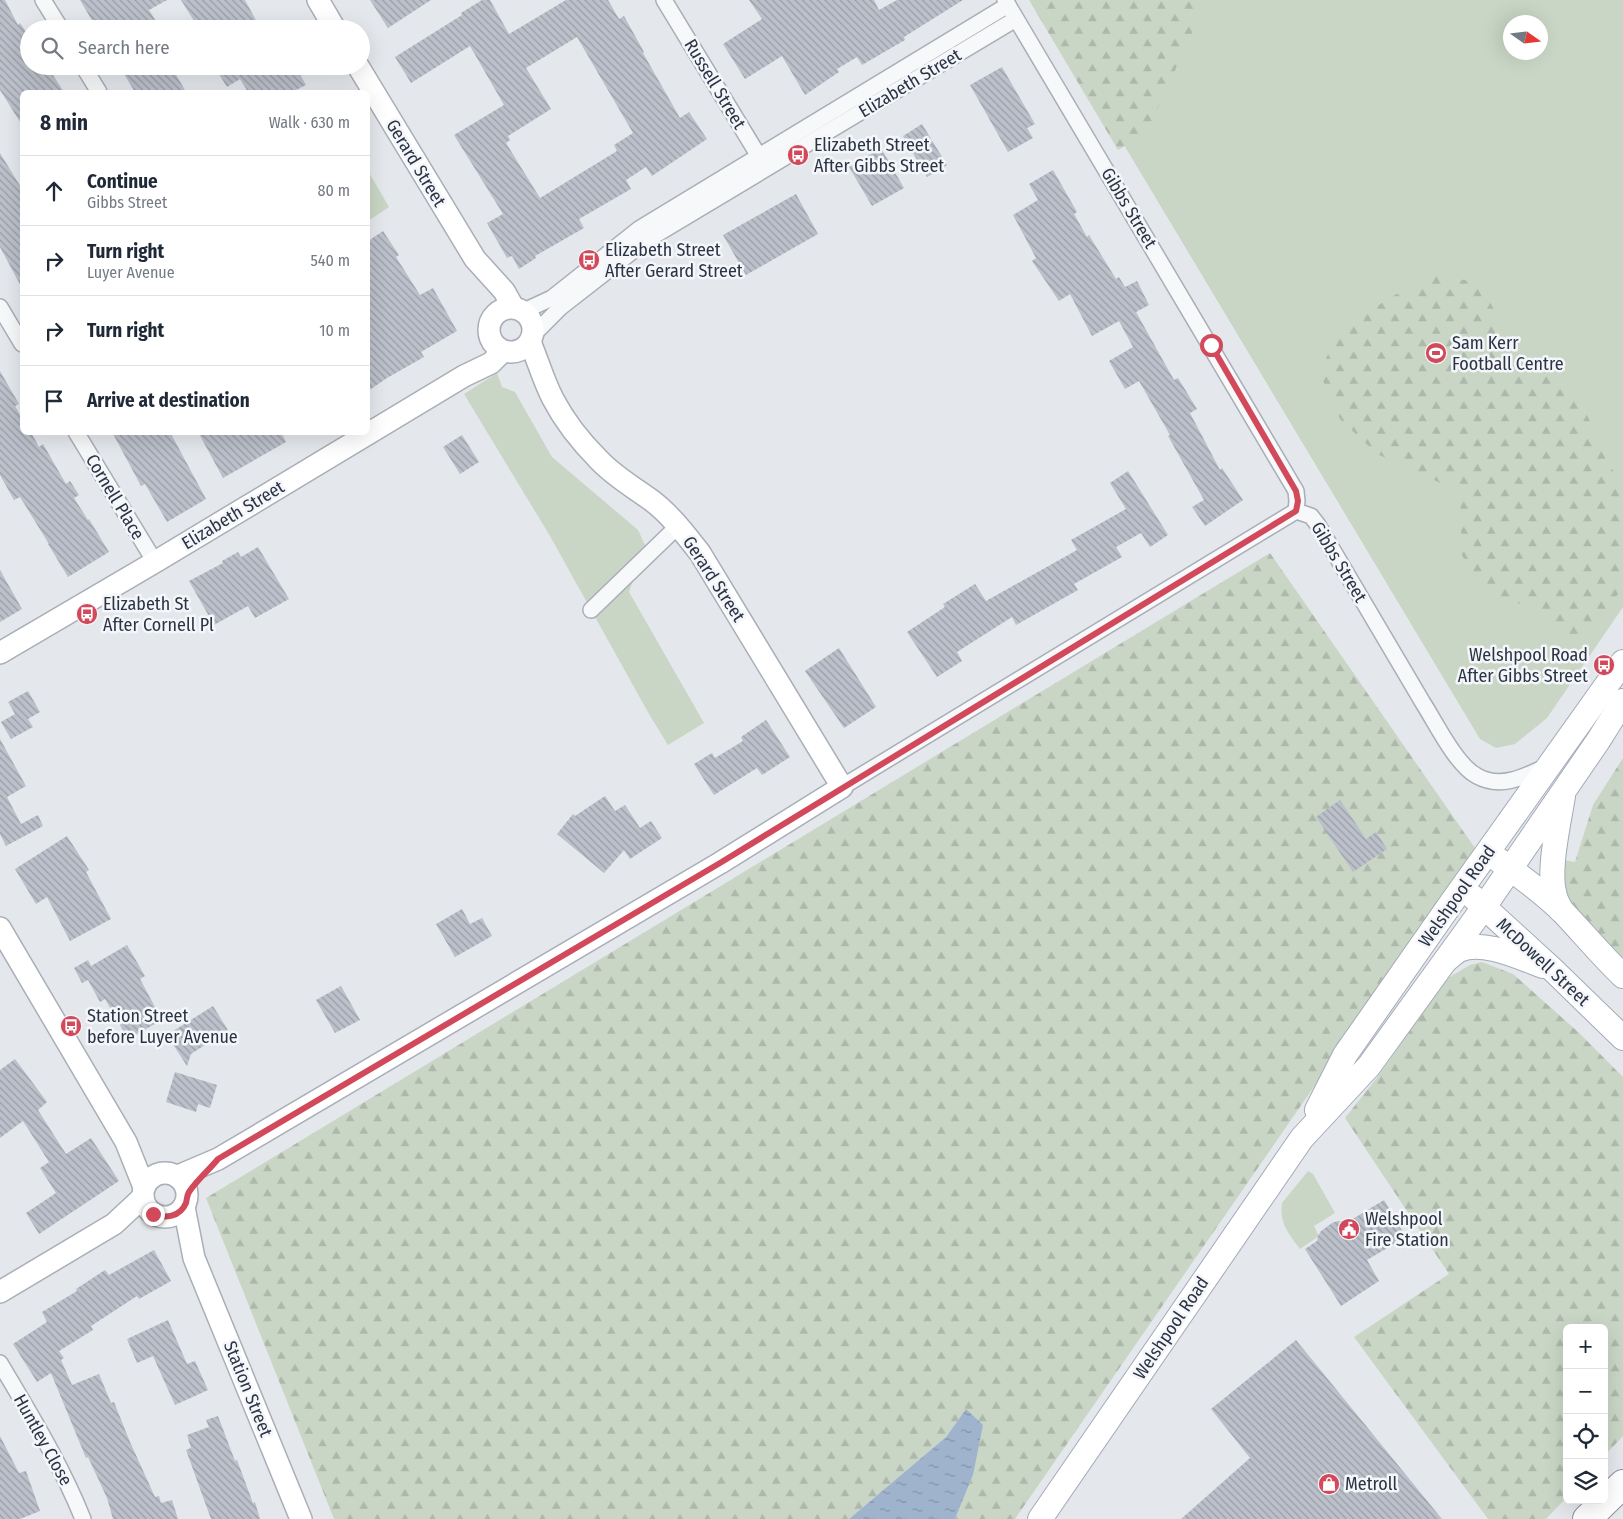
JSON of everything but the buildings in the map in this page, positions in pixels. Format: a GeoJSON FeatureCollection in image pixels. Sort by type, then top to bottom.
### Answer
{"type":"FeatureCollection","features":[{"type":"Feature","properties":{"kind":"highway"},"geometry":{"type":"LineString","coordinates":[[1587,1519],[1623,1484]]}},
{"type":"Feature","properties":{"kind":"main road","name":"Welshpool Road"},"geometry":{"type":"LineString","coordinates":[[1040,1519],[1302,1138],[1345,1055],[1623,662]]}},
{"type":"Feature","properties":{"kind":"main road","name":"Welshpool Road"},"geometry":{"type":"LineString","coordinates":[[1302,1138],[1369,1066],[1484,907],[1623,701]]}},
{"type":"Feature","properties":{"kind":"main road"},"geometry":{"type":"LineString","coordinates":[[1562,912],[1554,896],[1552,866],[1564,791]]}},
{"type":"Feature","properties":{"kind":"main road"},"geometry":{"type":"LineString","coordinates":[[1488,852],[1529,882],[1562,912],[1623,976]]}},
{"type":"Feature","properties":{"kind":"main road","name":"McDowell Street"},"geometry":{"type":"LineString","coordinates":[[1462,888],[1552,969],[1623,1038]]}},
{"type":"Feature","properties":{"kind":"main road"},"geometry":{"type":"LineString","coordinates":[[1446,960],[1459,950],[1472,947],[1498,950],[1552,969]]}},
{"type":"Feature","properties":{"kind":"street"},"geometry":{"type":"LineString","coordinates":[[43,0],[55,20]]}},
{"type":"Feature","properties":{"kind":"street"},"geometry":{"type":"LineString","coordinates":[[318,0],[330,20]]}},
{"type":"Feature","properties":{"kind":"street","name":"Russell Street"},"geometry":{"type":"LineString","coordinates":[[664,0],[762,162]]}},
{"type":"Feature","properties":{"kind":"street","name":"Elizabeth Street"},"geometry":{"type":"LineString","coordinates":[[532,338],[561,307],[647,240],[762,162],[1006,3]]}},
{"type":"Feature","properties":{"kind":"street","name":"Gibbs Street"},"geometry":{"type":"LineString","coordinates":[[1006,3],[1211,345],[1296,491],[1298,501],[1296,511],[1311,516],[1318,525],[1455,755],[1464,767],[1476,776],[1486,780],[1501,782],[1522,778],[1549,765]]}},
{"type":"Feature","properties":{"kind":"street","name":"Elizabeth Street"},"geometry":{"type":"LineString","coordinates":[[519,309],[552,298],[639,229],[1016,19]]}},
{"type":"Feature","properties":{"kind":"street"},"geometry":{"type":"LineString","coordinates":[[89,75],[98,90]]}},
{"type":"Feature","properties":{"kind":"street","name":"Gerard Street"},"geometry":{"type":"LineString","coordinates":[[363,75],[475,260],[491,304],[492,318]]}},
{"type":"Feature","properties":{"kind":"street","name":"Gerard Street"},"geometry":{"type":"LineString","coordinates":[[475,260],[519,309]]}},
{"type":"Feature","properties":{"kind":"street"},"geometry":{"type":"LineString","coordinates":[[0,306],[20,341]]}},
{"type":"Feature","properties":{"kind":"street"},"geometry":{"type":"LineString","coordinates":[[519,309],[532,321],[532,338],[520,351],[501,348],[489,330],[492,318],[502,310],[519,309]]}},
{"type":"Feature","properties":{"kind":"street","name":"Gerard Street"},"geometry":{"type":"LineString","coordinates":[[532,338],[552,398],[567,423],[600,462],[652,500],[679,525],[700,553],[842,787]]}},
{"type":"Feature","properties":{"kind":"street","name":"Elizabeth Street"},"geometry":{"type":"LineString","coordinates":[[370,433],[464,376],[491,362],[501,348]]}},
{"type":"Feature","properties":{"kind":"street","name":"Gerard Street"},"geometry":{"type":"LineString","coordinates":[[501,348],[552,398]]}},
{"type":"Feature","properties":{"kind":"street","name":"Cornell Place"},"geometry":{"type":"LineString","coordinates":[[78,435],[155,562]]}},
{"type":"Feature","properties":{"kind":"street","name":"Elizabeth Street"},"geometry":{"type":"LineString","coordinates":[[0,653],[366,435]]}},
{"type":"Feature","properties":{"kind":"street"},"geometry":{"type":"LineString","coordinates":[[178,1187],[218,1159],[720,863],[1296,511]]}},
{"type":"Feature","properties":{"kind":"street"},"geometry":{"type":"LineString","coordinates":[[591,610],[679,525]]}},
{"type":"Feature","properties":{"kind":"street","name":"Station Street"},"geometry":{"type":"LineString","coordinates":[[0,928],[126,1142],[151,1204],[194,1258]]}},
{"type":"Feature","properties":{"kind":"street","name":"Station Street"},"geometry":{"type":"LineString","coordinates":[[126,1142],[178,1187],[194,1258],[301,1519]]}},
{"type":"Feature","properties":{"kind":"street"},"geometry":{"type":"LineString","coordinates":[[151,1204],[151,1177],[178,1187]]}},
{"type":"Feature","properties":{"kind":"street"},"geometry":{"type":"LineString","coordinates":[[151,1204],[172,1216],[179,1212],[178,1187]]}},
{"type":"Feature","properties":{"kind":"street"},"geometry":{"type":"LineString","coordinates":[[0,1292],[151,1204]]}},
{"type":"Feature","properties":{"kind":"street","name":"Huntley Close"},"geometry":{"type":"LineString","coordinates":[[0,1363],[40,1431],[73,1494],[83,1519]]}},
{"type":"Feature","properties":{"kind":"green space"},"geometry":{"type":"Polygon","coordinates":[[[1029,0],[1207,0],[1146,134],[1118,150],[1029,0]]]}},
{"type":"Feature","properties":{"kind":"green space","name":"Sam Kerr Football Centre"},"geometry":{"type":"Polygon","coordinates":[[[1152,0],[1623,0],[1623,607],[1547,718],[1515,744],[1496,748],[1480,739],[1097,100],[1152,0]]]}},
{"type":"Feature","properties":{"kind":"green space"},"geometry":{"type":"Polygon","coordinates":[[[370,174],[389,207],[370,220],[370,174]]]}},
{"type":"Feature","properties":{"kind":"green space"},"geometry":{"type":"Polygon","coordinates":[[[1428,275],[1479,282],[1498,317],[1518,367],[1573,385],[1614,473],[1623,487],[1623,587],[1575,655],[1548,613],[1481,593],[1462,555],[1460,494],[1447,486],[1377,454],[1340,419],[1319,372],[1342,327],[1428,275]]]}},
{"type":"Feature","properties":{"kind":"green space"},"geometry":{"type":"Polygon","coordinates":[[[497,373],[502,387],[515,392],[552,457],[638,530],[645,545],[629,592],[704,723],[668,745],[550,536],[464,394],[497,373]]]}},
{"type":"Feature","properties":{"kind":"green space"},"geometry":{"type":"Polygon","coordinates":[[[1270,553],[1477,851],[1015,1519],[955,1519],[973,1475],[966,1409],[946,1437],[849,1519],[334,1519],[206,1198],[1270,553]]]}},
{"type":"Feature","properties":{"kind":"green space"},"geometry":{"type":"Polygon","coordinates":[[[1623,758],[1623,963],[1572,904],[1563,885],[1563,860],[1575,862],[1593,805],[1623,758]]]}},
{"type":"Feature","properties":{"kind":"green space"},"geometry":{"type":"Polygon","coordinates":[[[1482,962],[1513,974],[1577,1031],[1623,1077],[1623,1436],[1608,1452],[1608,1324],[1563,1324],[1563,1501],[1546,1519],[1488,1519],[1354,1337],[1449,1274],[1345,1118],[1376,1079],[1448,978],[1470,965],[1482,962]]]}},
{"type":"Feature","properties":{"kind":"green space"},"geometry":{"type":"Polygon","coordinates":[[[1308,1171],[1313,1174],[1335,1213],[1314,1226],[1319,1236],[1300,1249],[1283,1222],[1281,1210],[1282,1203],[1308,1171]]]}},
{"type":"Feature","properties":{"kind":"water"},"geometry":{"type":"Polygon","coordinates":[[[966,1409],[983,1425],[973,1475],[955,1519],[849,1519],[946,1437],[966,1409]]]}},
{"type":"Feature","properties":{"kind":"place","name":"Elizabeth Street After Gibbs Street"},"geometry":{"type":"Point","coordinates":[798,155]}},
{"type":"Feature","properties":{"kind":"place","name":"Elizabeth Street After Gerard Street"},"geometry":{"type":"Point","coordinates":[589,260]}},
{"type":"Feature","properties":{"kind":"place","name":"Sam Kerr Football Centre"},"geometry":{"type":"Point","coordinates":[1436,353]}},
{"type":"Feature","properties":{"kind":"place","name":"Elizabeth St After Cornell Pl"},"geometry":{"type":"Point","coordinates":[87,614]}},
{"type":"Feature","properties":{"kind":"place","name":"Welshpool Road After Gibbs Street"},"geometry":{"type":"Point","coordinates":[1604,665]}},
{"type":"Feature","properties":{"kind":"place","name":"Station Street before Luyer Avenue"},"geometry":{"type":"Point","coordinates":[71,1026]}},
{"type":"Feature","properties":{"kind":"place","name":"Welshpool Fire Station"},"geometry":{"type":"Point","coordinates":[1349,1229]}},
{"type":"Feature","properties":{"kind":"place","name":"Metroll"},"geometry":{"type":"Point","coordinates":[1329,1484]}},
{"type":"Feature","properties":{"kind":"route"},"geometry":{"type":"LineString","coordinates":[[153,1214],[165,1217],[179,1212],[187,1201],[188,1194],[218,1159],[720,863],[1296,511],[1298,501],[1296,491],[1211,345]]}}]}
